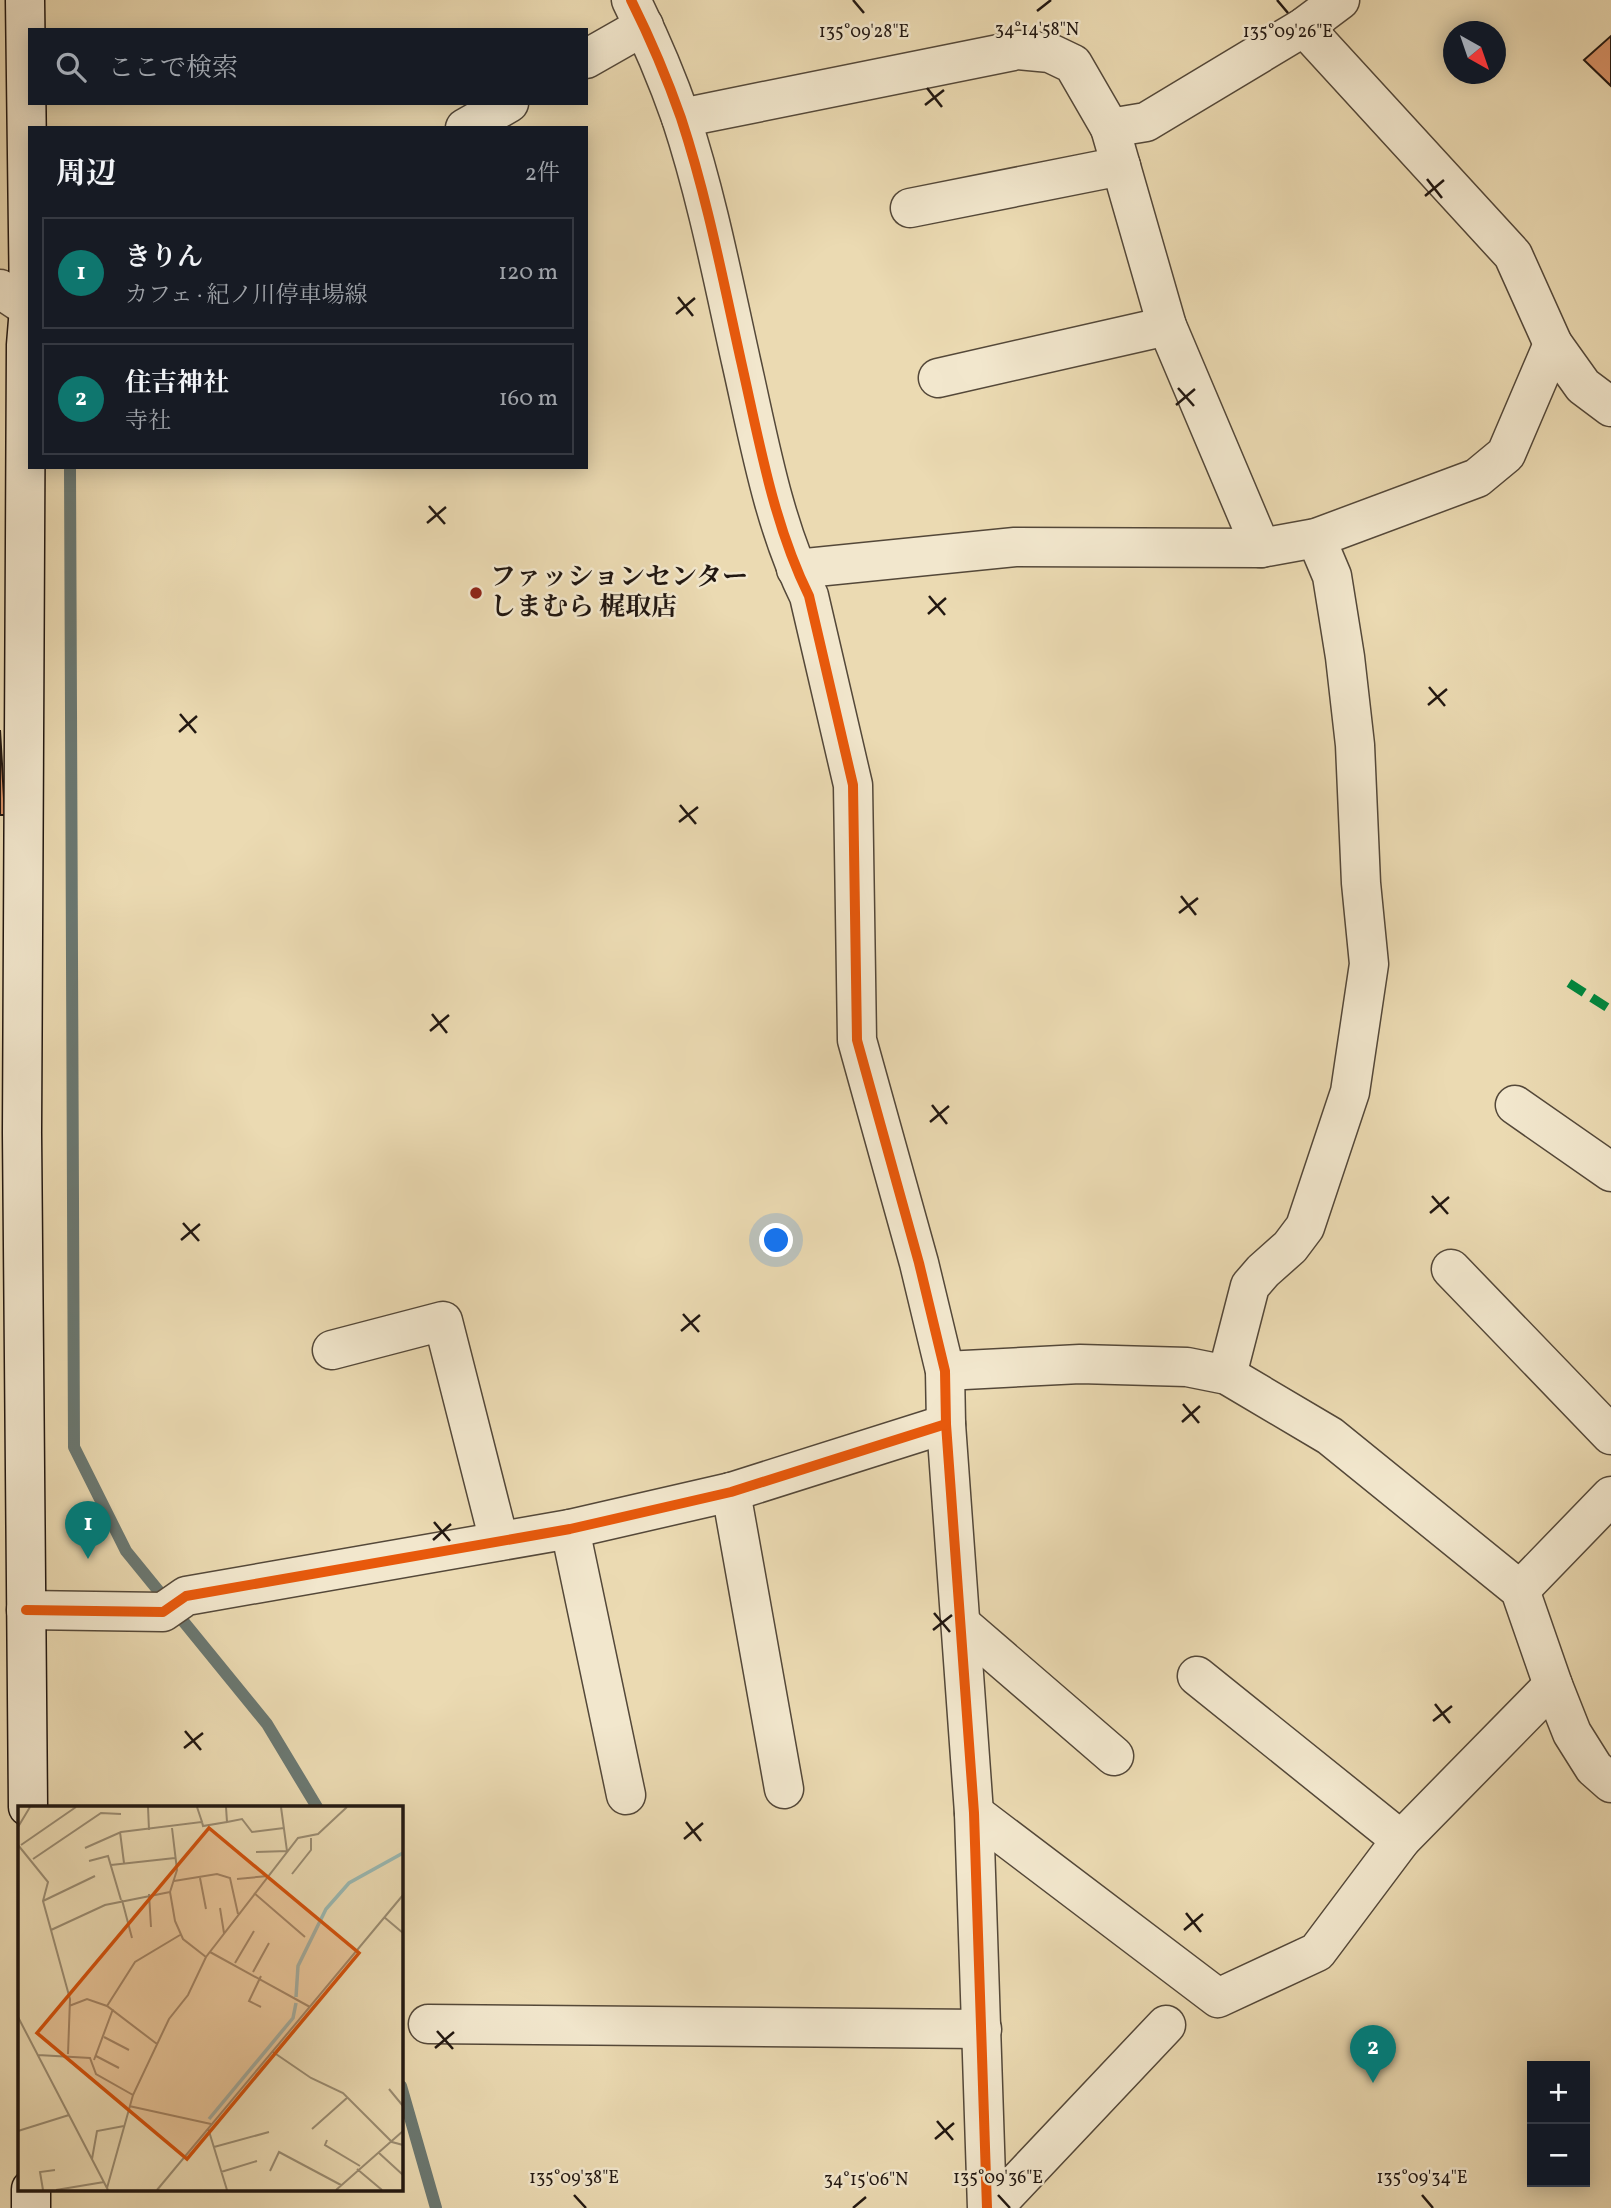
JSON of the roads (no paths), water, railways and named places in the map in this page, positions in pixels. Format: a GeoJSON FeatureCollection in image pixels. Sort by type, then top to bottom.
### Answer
{"type":"FeatureCollection","features":[{"type":"Feature","properties":{"kind":"street"},"geometry":{"type":"LineString","coordinates":[[25,0],[28,333],[11,1134],[26,1610],[28,1806]]}},
{"type":"Feature","properties":{"kind":"street"},"geometry":{"type":"LineString","coordinates":[[1110,128],[1146,122],[1304,27],[1340,0]]}},
{"type":"Feature","properties":{"kind":"street"},"geometry":{"type":"LineString","coordinates":[[588,57],[638,13],[681,118],[715,239],[766,471],[796,569],[809,596],[853,785],[857,1040],[919,1263],[945,1371],[946,1424],[974,1813],[988,2208]]}},
{"type":"Feature","properties":{"kind":"street"},"geometry":{"type":"LineString","coordinates":[[1304,27],[1513,255],[1553,344],[1583,386],[1611,407]]}},
{"type":"Feature","properties":{"kind":"street"},"geometry":{"type":"LineString","coordinates":[[681,118],[1018,51],[1050,53],[1073,65],[1110,128],[1167,326],[1261,548]]}},
{"type":"Feature","properties":{"kind":"street"},"geometry":{"type":"LineString","coordinates":[[469,126],[505,105]]}},
{"type":"Feature","properties":{"kind":"street"},"geometry":{"type":"LineString","coordinates":[[910,208],[1121,166]]}},
{"type":"Feature","properties":{"kind":"street"},"geometry":{"type":"LineString","coordinates":[[0,289],[28,333]]}},
{"type":"Feature","properties":{"kind":"street"},"geometry":{"type":"LineString","coordinates":[[938,378],[1167,326]]}},
{"type":"Feature","properties":{"kind":"street"},"geometry":{"type":"LineString","coordinates":[[796,569],[1015,547],[1261,548],[1316,538],[1477,478],[1506,454],[1553,344]]}},
{"type":"Feature","properties":{"kind":"street"},"geometry":{"type":"LineString","coordinates":[[1227,1375],[1250,1286],[1290,1247],[1305,1227],[1350,1092],[1369,964],[1361,883],[1355,745],[1345,657],[1332,576],[1316,538]]}},
{"type":"Feature","properties":{"kind":"street"},"geometry":{"type":"LineString","coordinates":[[1515,1105],[1611,1172]]}},
{"type":"Feature","properties":{"kind":"street"},"geometry":{"type":"LineString","coordinates":[[1451,1269],[1611,1435]]}},
{"type":"Feature","properties":{"kind":"street"},"geometry":{"type":"LineString","coordinates":[[332,1350],[443,1321],[499,1541]]}},
{"type":"Feature","properties":{"kind":"street"},"geometry":{"type":"LineString","coordinates":[[945,1371],[1080,1364],[1187,1367],[1227,1375],[1330,1436],[1520,1590],[1572,1733],[1594,1768],[1611,1783]]}},
{"type":"Feature","properties":{"kind":"street"},"geometry":{"type":"LineString","coordinates":[[26,1610],[175,1604],[569,1529],[731,1492],[946,1424]]}},
{"type":"Feature","properties":{"kind":"street"},"geometry":{"type":"LineString","coordinates":[[731,1492],[784,1789]]}},
{"type":"Feature","properties":{"kind":"street"},"geometry":{"type":"LineString","coordinates":[[1520,1590],[1611,1496]]}},
{"type":"Feature","properties":{"kind":"street"},"geometry":{"type":"LineString","coordinates":[[569,1529],[626,1795]]}},
{"type":"Feature","properties":{"kind":"street"},"geometry":{"type":"LineString","coordinates":[[961,1624],[1114,1756]]}},
{"type":"Feature","properties":{"kind":"street"},"geometry":{"type":"LineString","coordinates":[[1197,1676],[1401,1840]]}},
{"type":"Feature","properties":{"kind":"street"},"geometry":{"type":"LineString","coordinates":[[974,1813],[1218,1998],[1317,1952],[1401,1840],[1553,1685]]}},
{"type":"Feature","properties":{"kind":"street"},"geometry":{"type":"LineString","coordinates":[[428,2024],[982,2029]]}},
{"type":"Feature","properties":{"kind":"street"},"geometry":{"type":"LineString","coordinates":[[993,2208],[1166,2025]]}},
{"type":"Feature","properties":{"kind":"street"},"geometry":{"type":"LineString","coordinates":[[31,2190],[31,2208]]}},
{"type":"Feature","properties":{"kind":"waterway"},"geometry":{"type":"LineString","coordinates":[[70,469],[74,1447],[126,1551],[267,1724],[316,1806]]}},
{"type":"Feature","properties":{"kind":"waterway"},"geometry":{"type":"LineString","coordinates":[[402,2089],[436,2208]]}},
{"type":"Feature","properties":{"kind":"place","name":"ファッションセンター しまむら 梶取店"},"geometry":{"type":"Point","coordinates":[476,593]}},
{"type":"Feature","properties":{"kind":"place","name":"きりん"},"geometry":{"type":"Point","coordinates":[88,1559]}},
{"type":"Feature","properties":{"kind":"place","name":"住吉神社"},"geometry":{"type":"Point","coordinates":[1373,2083]}}]}
